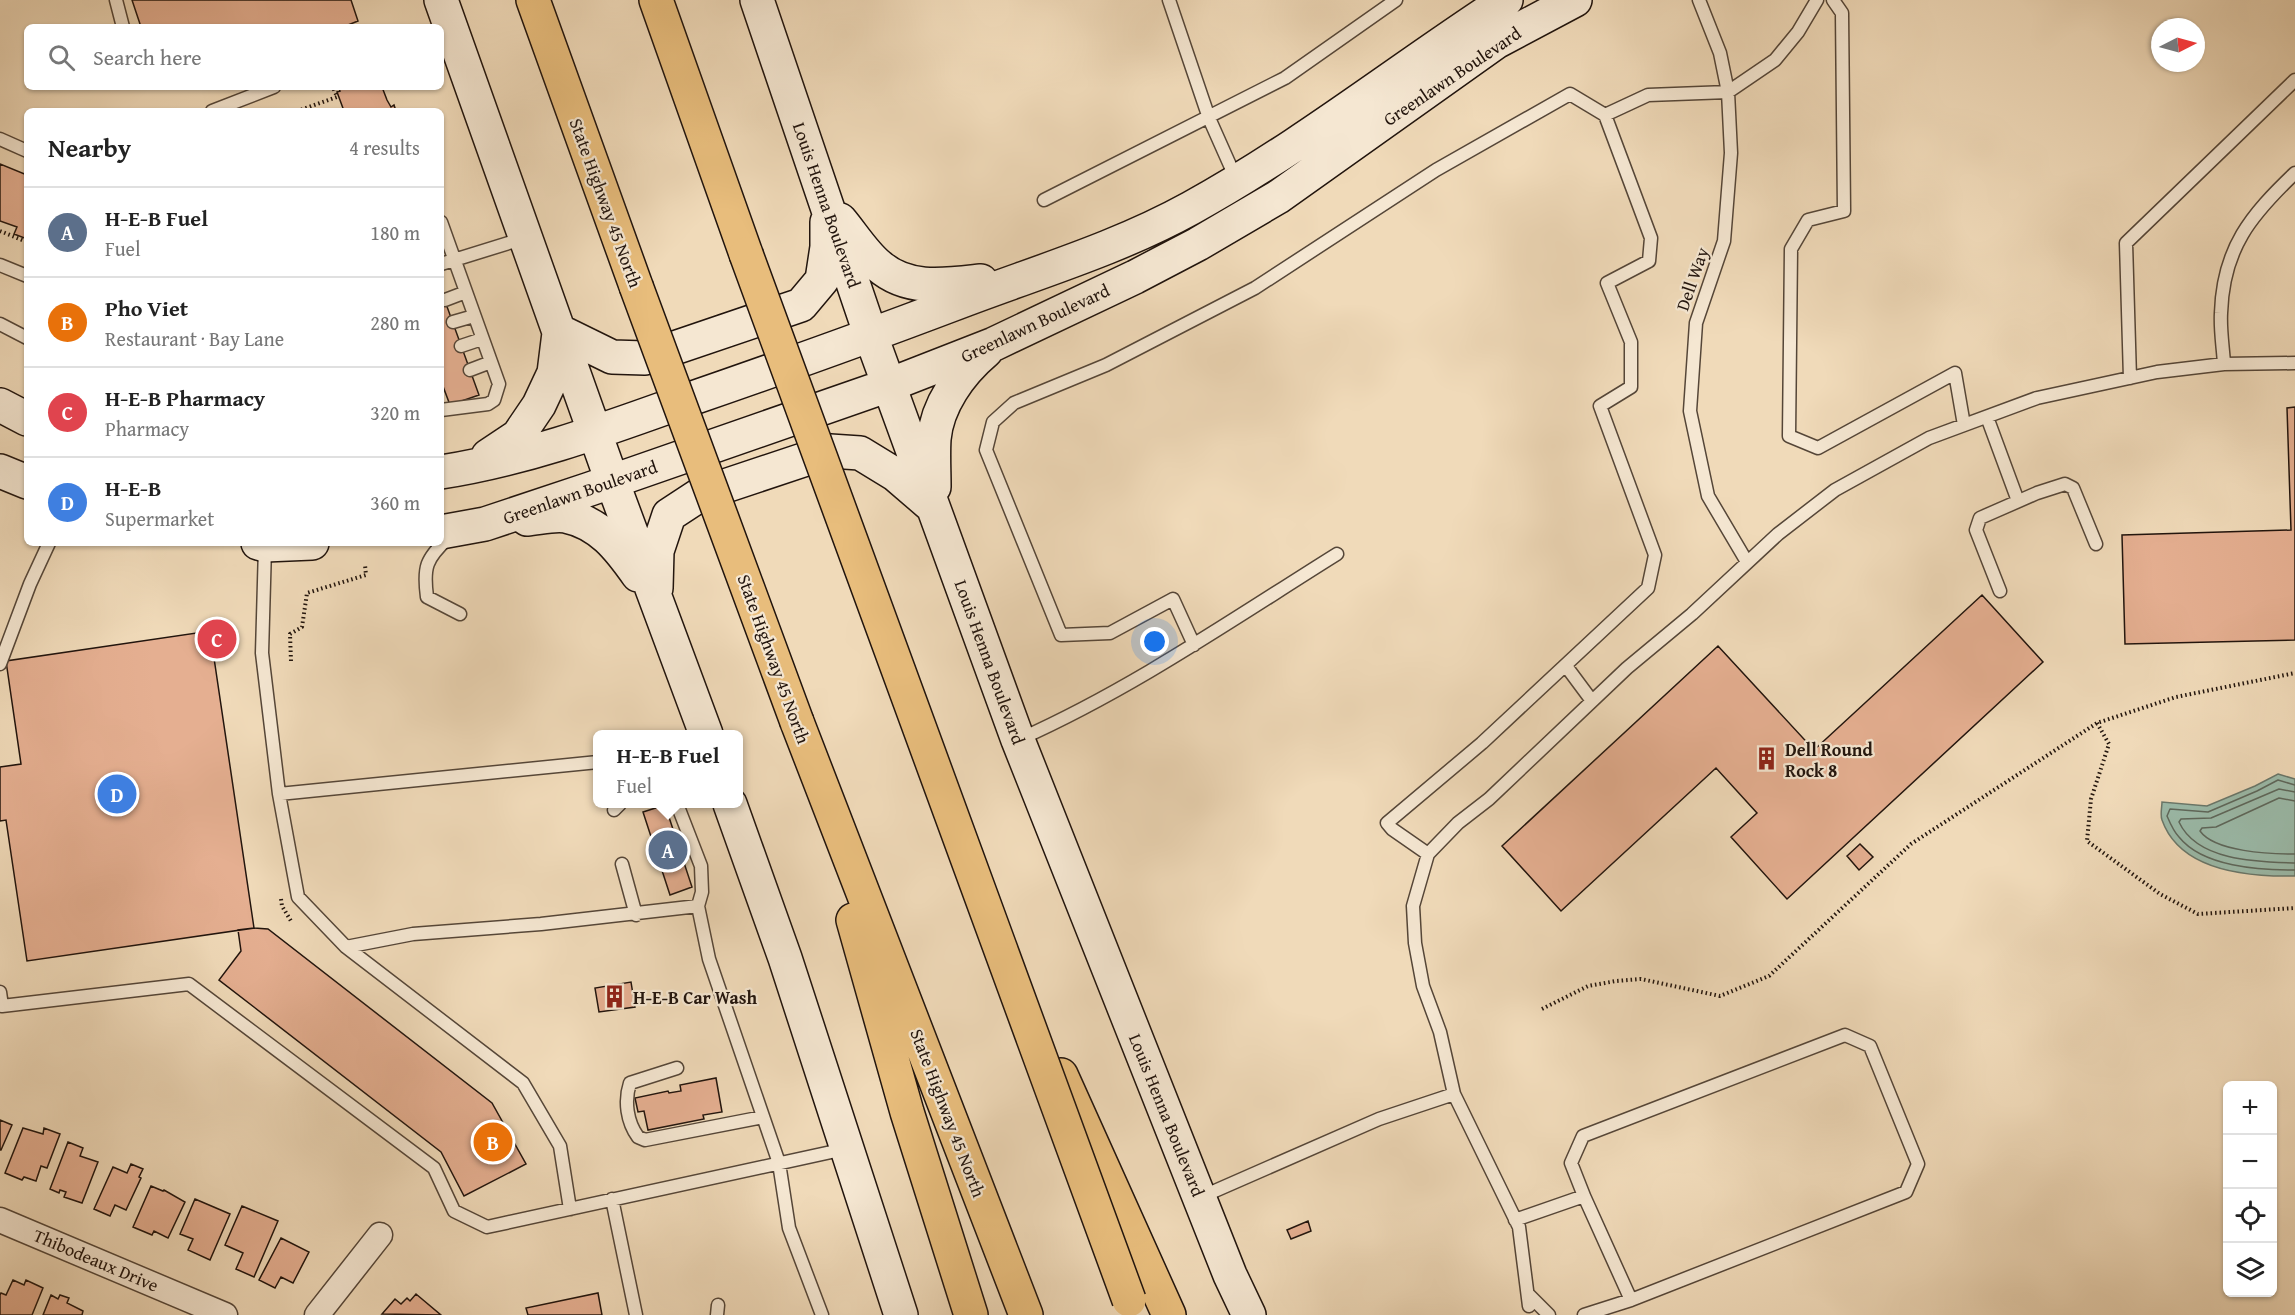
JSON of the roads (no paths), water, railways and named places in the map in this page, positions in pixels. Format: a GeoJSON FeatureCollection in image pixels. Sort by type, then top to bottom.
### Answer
{"type":"FeatureCollection","features":[{"type":"Feature","properties":{"kind":"highway","name":"State Highway 45 North"},"geometry":{"type":"LineString","coordinates":[[533,0],[797,722],[1026,1315]]}},
{"type":"Feature","properties":{"kind":"highway"},"geometry":{"type":"LineString","coordinates":[[656,0],[746,254],[981,898],[1148,1305]]}},
{"type":"Feature","properties":{"kind":"highway"},"geometry":{"type":"LineString","coordinates":[[797,722],[908,1112],[970,1315]]}},
{"type":"Feature","properties":{"kind":"main road","name":"Louis Henna Boulevard"},"geometry":{"type":"LineString","coordinates":[[757,0],[871,336],[1018,740],[1230,1275],[1249,1315]]}},
{"type":"Feature","properties":{"kind":"main road","name":"Greenlawn Boulevard"},"geometry":{"type":"LineString","coordinates":[[455,470],[596,433],[871,336],[1024,276],[1092,254],[1139,234],[1238,182],[1506,0]]}},
{"type":"Feature","properties":{"kind":"main road","name":"Greenlawn Boulevard"},"geometry":{"type":"LineString","coordinates":[[461,528],[612,481],[889,385],[994,344],[1135,277],[1198,244],[1278,196],[1496,42],[1575,0]]}},
{"type":"Feature","properties":{"kind":"main road"},"geometry":{"type":"LineString","coordinates":[[443,15],[526,238],[702,730]]}},
{"type":"Feature","properties":{"kind":"main road"},"geometry":{"type":"LineString","coordinates":[[1198,244],[1226,221],[1231,214],[1239,195],[1238,182]]}},
{"type":"Feature","properties":{"kind":"main road"},"geometry":{"type":"LineString","coordinates":[[827,202],[878,266],[898,279],[933,286],[1024,276]]}},
{"type":"Feature","properties":{"kind":"main road"},"geometry":{"type":"LineString","coordinates":[[559,331],[612,357],[645,358],[801,304],[822,280],[827,247],[827,202]]}},
{"type":"Feature","properties":{"kind":"main road"},"geometry":{"type":"LineString","coordinates":[[455,470],[518,436],[539,405],[554,373],[559,331]]}},
{"type":"Feature","properties":{"kind":"main road"},"geometry":{"type":"LineString","coordinates":[[933,507],[934,437],[943,406],[973,362],[994,344]]}},
{"type":"Feature","properties":{"kind":"main road"},"geometry":{"type":"LineString","coordinates":[[0,405],[24,417]]}},
{"type":"Feature","properties":{"kind":"main road"},"geometry":{"type":"LineString","coordinates":[[656,601],[657,551],[669,515],[701,494],[830,451],[860,453],[896,475],[933,507]]}},
{"type":"Feature","properties":{"kind":"main road"},"geometry":{"type":"LineString","coordinates":[[0,471],[24,481]]}},
{"type":"Feature","properties":{"kind":"main road"},"geometry":{"type":"LineString","coordinates":[[461,528],[564,516],[596,527],[620,549],[656,601]]}},
{"type":"Feature","properties":{"kind":"main road"},"geometry":{"type":"LineString","coordinates":[[731,808],[785,958],[901,1315]]}},
{"type":"Feature","properties":{"kind":"street","name":"Thibodeaux Drive"},"geometry":{"type":"LineString","coordinates":[[0,1220],[225,1315]]}},
{"type":"Feature","properties":{"kind":"street"},"geometry":{"type":"LineString","coordinates":[[317,1315],[380,1235]]}},
{"type":"Feature","properties":{"kind":"lane"},"geometry":{"type":"LineString","coordinates":[[116,0],[122,24]]}},
{"type":"Feature","properties":{"kind":"lane"},"geometry":{"type":"LineString","coordinates":[[1169,0],[1209,118],[1238,182]]}},
{"type":"Feature","properties":{"kind":"lane"},"geometry":{"type":"LineString","coordinates":[[1044,200],[1285,78],[1396,0]]}},
{"type":"Feature","properties":{"kind":"lane","name":"Dell Way"},"geometry":{"type":"LineString","coordinates":[[1699,0],[1720,53],[1728,92],[1731,153],[1725,241],[1696,323],[1690,411],[1708,496],[1747,562]]}},
{"type":"Feature","properties":{"kind":"lane"},"geometry":{"type":"LineString","coordinates":[[1605,115],[1648,95],[1728,92],[1775,60],[1798,32],[1817,0]]}},
{"type":"Feature","properties":{"kind":"lane"},"geometry":{"type":"LineString","coordinates":[[1833,0],[1842,14],[1844,211],[1808,220],[1791,249],[1789,436],[1818,448],[1955,373],[1964,425]]}},
{"type":"Feature","properties":{"kind":"lane"},"geometry":{"type":"LineString","coordinates":[[2130,378],[2126,243],[2295,80]]}},
{"type":"Feature","properties":{"kind":"lane"},"geometry":{"type":"LineString","coordinates":[[220,108],[266,90]]}},
{"type":"Feature","properties":{"kind":"lane"},"geometry":{"type":"LineString","coordinates":[[1194,645],[1173,599],[1110,633],[1061,635],[986,450],[993,422],[1014,403],[1106,365],[1255,288],[1436,170],[1570,94],[1605,115],[1651,238],[1649,261],[1607,284],[1631,342],[1631,387],[1600,406],[1655,555],[1648,588],[1617,615],[1566,666],[1387,824],[1392,830],[1428,854]]}},
{"type":"Feature","properties":{"kind":"lane"},"geometry":{"type":"LineString","coordinates":[[0,139],[24,150]]}},
{"type":"Feature","properties":{"kind":"lane"},"geometry":{"type":"LineString","coordinates":[[2224,364],[2221,313],[2227,269],[2239,237],[2256,213],[2295,173]]}},
{"type":"Feature","properties":{"kind":"lane"},"geometry":{"type":"LineString","coordinates":[[444,231],[499,384],[494,400],[488,404],[444,411]]}},
{"type":"Feature","properties":{"kind":"lane"},"geometry":{"type":"LineString","coordinates":[[444,263],[526,238]]}},
{"type":"Feature","properties":{"kind":"lane"},"geometry":{"type":"LineString","coordinates":[[0,265],[24,275]]}},
{"type":"Feature","properties":{"kind":"lane"},"geometry":{"type":"LineString","coordinates":[[445,300],[465,292]]}},
{"type":"Feature","properties":{"kind":"lane"},"geometry":{"type":"LineString","coordinates":[[453,322],[474,316]]}},
{"type":"Feature","properties":{"kind":"lane"},"geometry":{"type":"LineString","coordinates":[[0,324],[24,336]]}},
{"type":"Feature","properties":{"kind":"lane"},"geometry":{"type":"LineString","coordinates":[[461,346],[482,339]]}},
{"type":"Feature","properties":{"kind":"lane"},"geometry":{"type":"LineString","coordinates":[[470,370],[491,362]]}},
{"type":"Feature","properties":{"kind":"lane"},"geometry":{"type":"LineString","coordinates":[[1549,1315],[1529,1300],[1519,1227],[1454,1094],[1440,1032],[1423,986],[1415,944],[1413,906],[1428,854],[1458,823],[1489,799],[1592,700],[1692,614],[1778,534],[1835,490],[1929,438],[2037,398],[2157,372],[2224,364],[2295,363]]}},
{"type":"Feature","properties":{"kind":"lane"},"geometry":{"type":"LineString","coordinates":[[1987,417],[2018,501]]}},
{"type":"Feature","properties":{"kind":"lane"},"geometry":{"type":"LineString","coordinates":[[2000,591],[1976,530],[1980,518],[2064,484],[2073,488],[2096,544]]}},
{"type":"Feature","properties":{"kind":"lane"},"geometry":{"type":"LineString","coordinates":[[444,543],[461,528]]}},
{"type":"Feature","properties":{"kind":"lane"},"geometry":{"type":"LineString","coordinates":[[0,664],[30,584],[48,546]]}},
{"type":"Feature","properties":{"kind":"lane"},"geometry":{"type":"LineString","coordinates":[[263,546],[262,653],[279,794],[298,897],[346,947],[523,1083],[560,1146],[570,1209]]}},
{"type":"Feature","properties":{"kind":"lane"},"geometry":{"type":"LineString","coordinates":[[440,546],[433,552],[424,575],[427,597],[460,614]]}},
{"type":"Feature","properties":{"kind":"lane"},"geometry":{"type":"LineString","coordinates":[[1018,740],[1066,718],[1194,645],[1337,554]]}},
{"type":"Feature","properties":{"kind":"lane"},"geometry":{"type":"LineString","coordinates":[[1566,666],[1592,700]]}},
{"type":"Feature","properties":{"kind":"lane"},"geometry":{"type":"LineString","coordinates":[[279,794],[593,762]]}},
{"type":"Feature","properties":{"kind":"lane"},"geometry":{"type":"LineString","coordinates":[[678,808],[701,866],[702,892],[698,906],[709,959],[779,1163],[789,1228],[822,1315]]}},
{"type":"Feature","properties":{"kind":"lane"},"geometry":{"type":"LineString","coordinates":[[622,864],[636,915]]}},
{"type":"Feature","properties":{"kind":"lane"},"geometry":{"type":"LineString","coordinates":[[346,947],[413,934],[636,915],[698,906]]}},
{"type":"Feature","properties":{"kind":"lane"},"geometry":{"type":"LineString","coordinates":[[0,992],[2,1006],[189,984],[434,1168],[454,1211],[487,1227],[846,1149]]}},
{"type":"Feature","properties":{"kind":"lane"},"geometry":{"type":"LineString","coordinates":[[1584,1315],[1631,1300],[1906,1192],[1918,1164],[1870,1046],[1845,1035],[1583,1136],[1570,1163],[1631,1300]]}},
{"type":"Feature","properties":{"kind":"lane"},"geometry":{"type":"LineString","coordinates":[[676,1068],[630,1083],[626,1096],[628,1112],[634,1132],[638,1137],[645,1140],[763,1117]]}},
{"type":"Feature","properties":{"kind":"lane"},"geometry":{"type":"LineString","coordinates":[[1201,1197],[1379,1119],[1454,1094]]}},
{"type":"Feature","properties":{"kind":"lane"},"geometry":{"type":"LineString","coordinates":[[1515,1220],[1584,1196]]}},
{"type":"Feature","properties":{"kind":"lane"},"geometry":{"type":"LineString","coordinates":[[612,1199],[636,1315]]}},
{"type":"Feature","properties":{"kind":"water"},"geometry":{"type":"Polygon","coordinates":[[[2278,774],[2295,779],[2295,876],[2257,875],[2218,868],[2184,850],[2171,837],[2162,820],[2162,802],[2207,806],[2278,774]]]}},
{"type":"Feature","properties":{"kind":"place","name":"H-E-B Pharmacy"},"geometry":{"type":"Point","coordinates":[217,639]}},
{"type":"Feature","properties":{"kind":"place","name":"Dell Round Rock 8"},"geometry":{"type":"Point","coordinates":[1767,759]}},
{"type":"Feature","properties":{"kind":"place","name":"H-E-B"},"geometry":{"type":"Point","coordinates":[117,794]}},
{"type":"Feature","properties":{"kind":"place","name":"H-E-B Fuel"},"geometry":{"type":"Point","coordinates":[668,850]}},
{"type":"Feature","properties":{"kind":"place","name":"H-E-B Car Wash"},"geometry":{"type":"Point","coordinates":[615,997]}},
{"type":"Feature","properties":{"kind":"place","name":"Pho Viet"},"geometry":{"type":"Point","coordinates":[493,1142]}}]}
